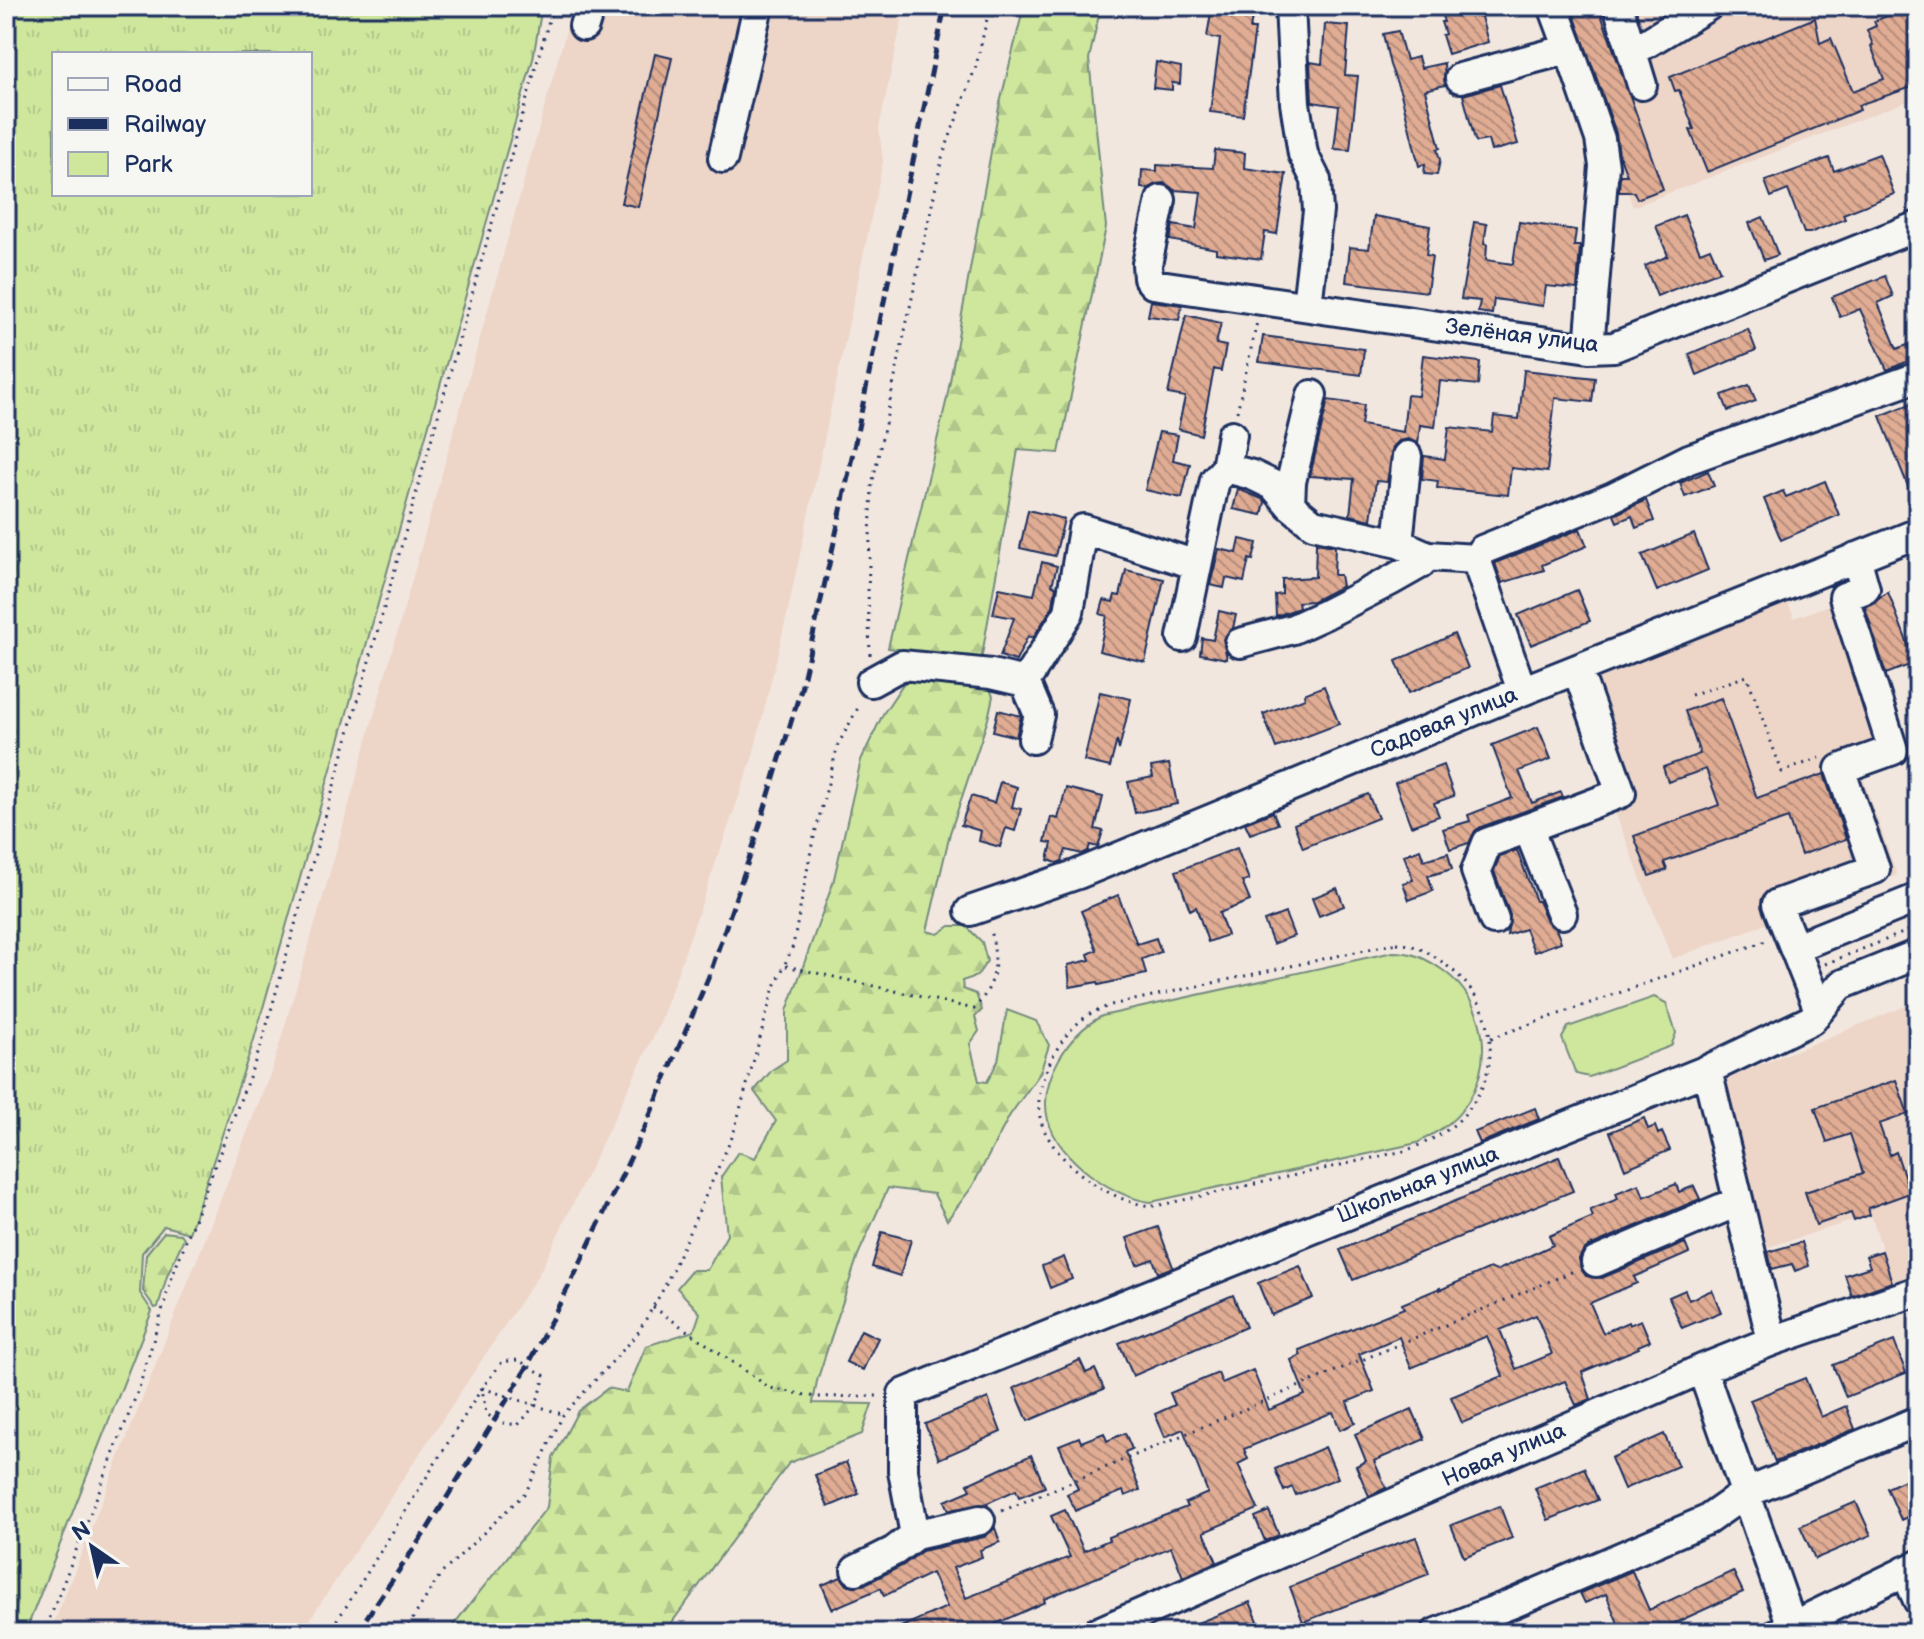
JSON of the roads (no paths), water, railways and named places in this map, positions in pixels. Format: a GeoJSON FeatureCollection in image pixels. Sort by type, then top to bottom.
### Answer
{"type":"FeatureCollection","features":[{"type":"Feature","properties":{"kind":"street"},"geometry":{"type":"LineString","coordinates":[[723,158],[758,6]]}},
{"type":"Feature","properties":{"kind":"street"},"geometry":{"type":"LineString","coordinates":[[1290,6],[1295,103],[1303,154],[1316,180],[1318,211],[1307,306]]}},
{"type":"Feature","properties":{"kind":"street"},"geometry":{"type":"LineString","coordinates":[[1553,6],[1600,139],[1604,166],[1589,348]]}},
{"type":"Feature","properties":{"kind":"street"},"geometry":{"type":"LineString","coordinates":[[1618,6],[1642,85]]}},
{"type":"Feature","properties":{"kind":"street"},"geometry":{"type":"LineString","coordinates":[[1632,52],[1708,6]]}},
{"type":"Feature","properties":{"kind":"street"},"geometry":{"type":"LineString","coordinates":[[1460,78],[1569,49]]}},
{"type":"Feature","properties":{"kind":"street","name":"Зелёная улица"},"geometry":{"type":"LineString","coordinates":[[1161,200],[1147,264],[1148,278],[1153,284],[1589,348],[1614,347],[1918,226]]}},
{"type":"Feature","properties":{"kind":"street"},"geometry":{"type":"LineString","coordinates":[[1476,559],[1482,550],[1613,497],[1689,459],[1918,377]]}},
{"type":"Feature","properties":{"kind":"street"},"geometry":{"type":"LineString","coordinates":[[1290,505],[1291,482],[1312,395]]}},
{"type":"Feature","properties":{"kind":"street"},"geometry":{"type":"LineString","coordinates":[[1182,637],[1215,480],[1226,468],[1232,435]]}},
{"type":"Feature","properties":{"kind":"street"},"geometry":{"type":"LineString","coordinates":[[1398,543],[1407,456]]}},
{"type":"Feature","properties":{"kind":"street"},"geometry":{"type":"LineString","coordinates":[[1226,468],[1273,485],[1290,505],[1313,524],[1398,543],[1428,556],[1476,559]]}},
{"type":"Feature","properties":{"kind":"street"},"geometry":{"type":"LineString","coordinates":[[1025,682],[1069,612],[1083,529],[1197,565]]}},
{"type":"Feature","properties":{"kind":"street","name":"Садовая улица"},"geometry":{"type":"LineString","coordinates":[[978,908],[1078,874],[1522,691],[1918,533]]}},
{"type":"Feature","properties":{"kind":"street"},"geometry":{"type":"LineString","coordinates":[[1240,643],[1293,629],[1326,614],[1420,564],[1428,556]]}},
{"type":"Feature","properties":{"kind":"street"},"geometry":{"type":"LineString","coordinates":[[1856,557],[1865,589],[1844,597],[1893,750],[1840,769],[1890,909]]}},
{"type":"Feature","properties":{"kind":"street"},"geometry":{"type":"LineString","coordinates":[[1476,559],[1522,691]]}},
{"type":"Feature","properties":{"kind":"street"},"geometry":{"type":"LineString","coordinates":[[871,682],[902,665],[991,674],[1025,682]]}},
{"type":"Feature","properties":{"kind":"street"},"geometry":{"type":"LineString","coordinates":[[1494,920],[1476,871],[1487,843],[1621,793],[1577,669]]}},
{"type":"Feature","properties":{"kind":"street"},"geometry":{"type":"LineString","coordinates":[[1025,682],[1039,715],[1033,739]]}},
{"type":"Feature","properties":{"kind":"street"},"geometry":{"type":"LineString","coordinates":[[1528,828],[1562,914]]}},
{"type":"Feature","properties":{"kind":"street"},"geometry":{"type":"LineString","coordinates":[[1819,1010],[1777,904],[1875,869]]}},
{"type":"Feature","properties":{"kind":"street"},"geometry":{"type":"LineString","coordinates":[[1796,951],[1918,898]]}},
{"type":"Feature","properties":{"kind":"street","name":"Школьная улица"},"geometry":{"type":"LineString","coordinates":[[915,1535],[903,1471],[903,1394],[1707,1070],[1811,1020],[1841,985],[1918,954]]}},
{"type":"Feature","properties":{"kind":"street"},"geometry":{"type":"LineString","coordinates":[[1707,1070],[1772,1341]]}},
{"type":"Feature","properties":{"kind":"street"},"geometry":{"type":"LineString","coordinates":[[1596,1262],[1737,1202]]}},
{"type":"Feature","properties":{"kind":"street","name":"Новая улица"},"geometry":{"type":"LineString","coordinates":[[1096,1633],[1702,1369],[1772,1341],[1918,1291]]}},
{"type":"Feature","properties":{"kind":"street"},"geometry":{"type":"LineString","coordinates":[[1702,1369],[1785,1629],[1912,1568],[1918,1600]]}},
{"type":"Feature","properties":{"kind":"street"},"geometry":{"type":"LineString","coordinates":[[1436,1633],[1707,1520],[1744,1494],[1918,1421]]}},
{"type":"Feature","properties":{"kind":"street"},"geometry":{"type":"LineString","coordinates":[[856,1570],[894,1551],[915,1535],[980,1520]]}},
{"type":"Feature","properties":{"kind":"railway"},"geometry":{"type":"LineString","coordinates":[[356,1633],[428,1528],[526,1369],[645,1127],[709,976],[754,844],[801,689],[945,6]]}}]}
